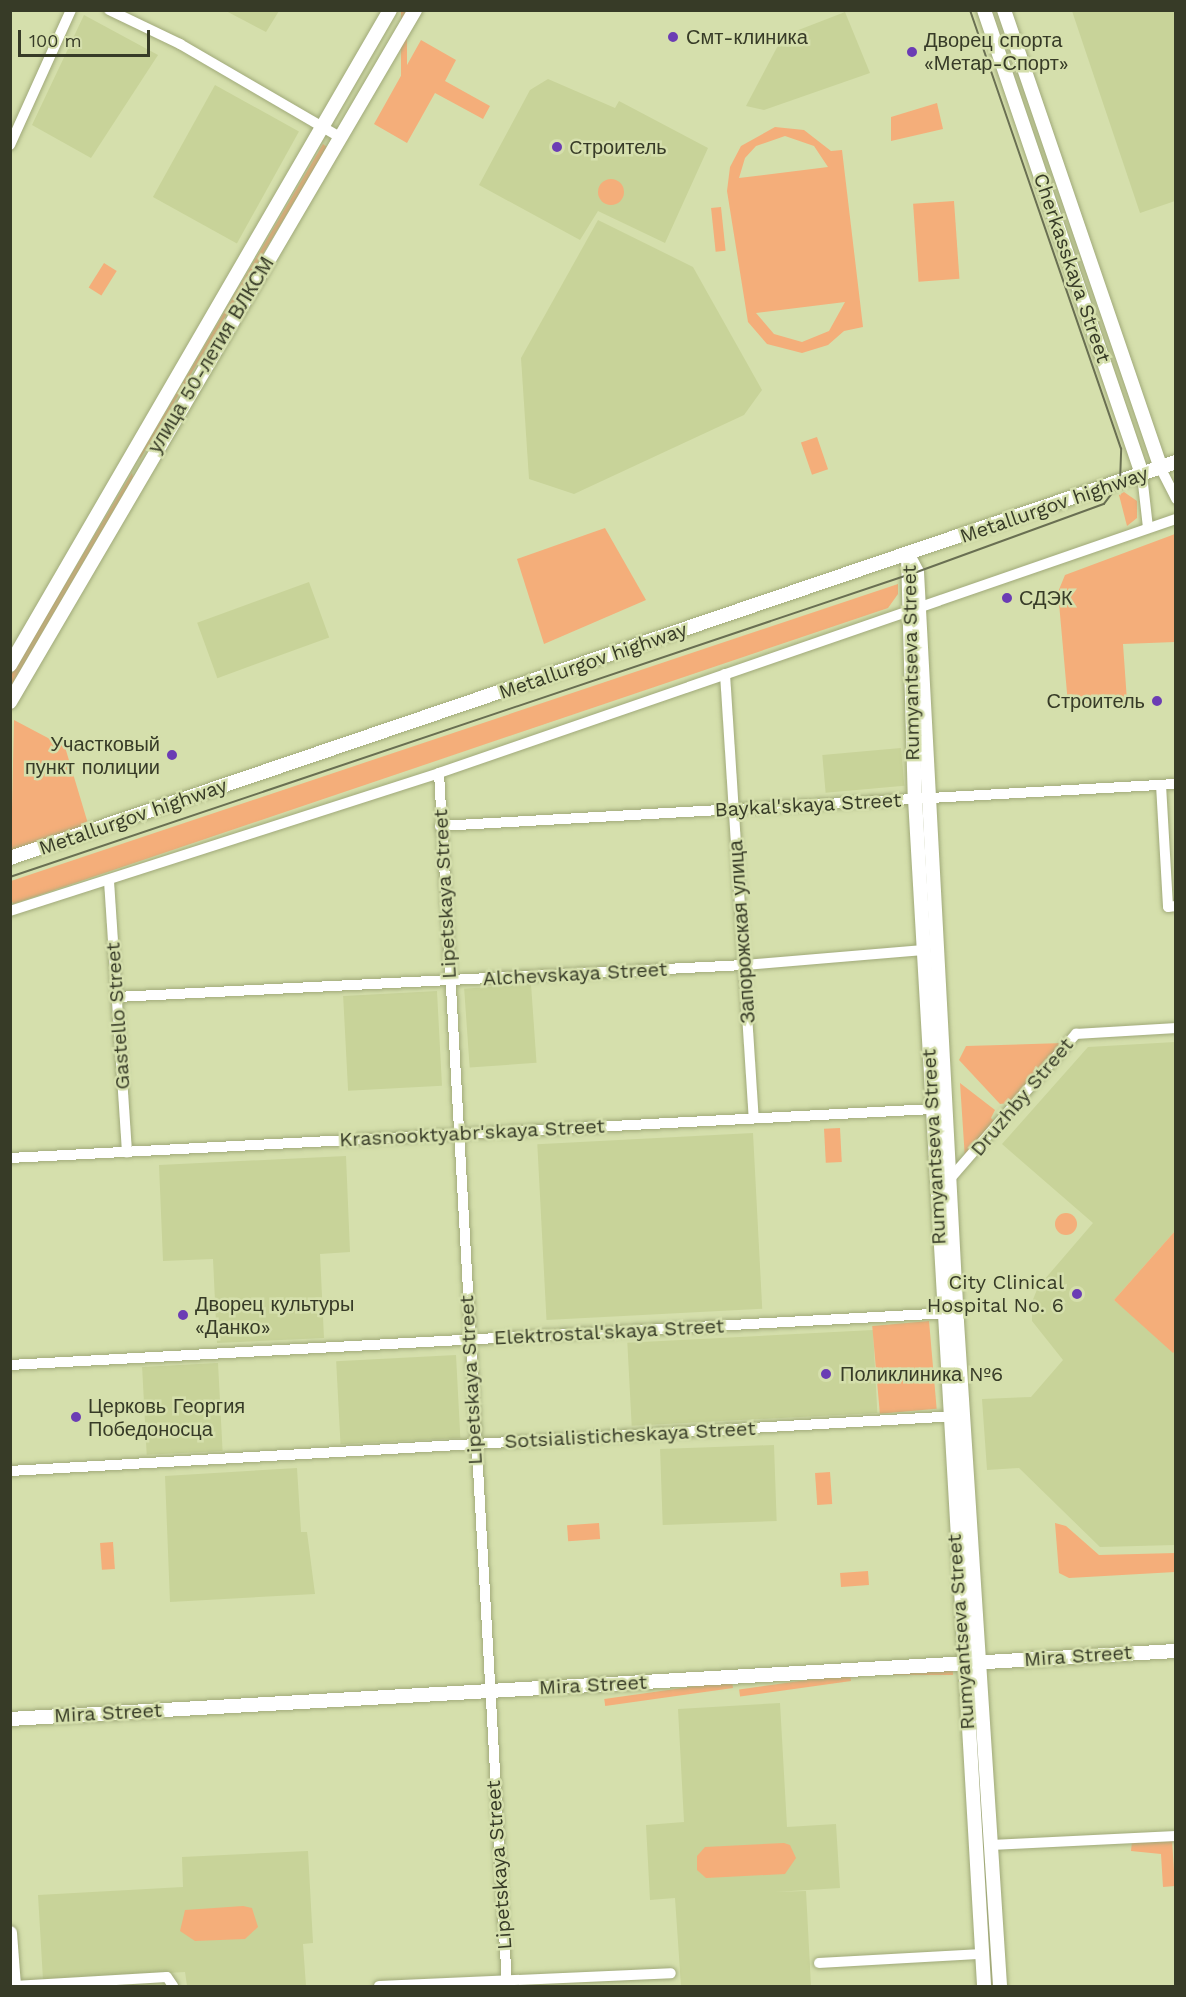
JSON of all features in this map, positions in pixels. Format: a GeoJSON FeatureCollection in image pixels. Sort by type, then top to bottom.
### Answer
{"type":"FeatureCollection","features":[{"type":"Feature","properties":{"kind":"main road","name":"улица 50-летия ВЛКСМ"},"geometry":{"type":"LineString","coordinates":[[10,665],[390,10]]}},
{"type":"Feature","properties":{"kind":"main road","name":"улица 50-летия ВЛКСМ"},"geometry":{"type":"LineString","coordinates":[[10,702],[415,10]]}},
{"type":"Feature","properties":{"kind":"main road","name":"Cherkasskaya Street"},"geometry":{"type":"LineString","coordinates":[[984,10],[1142,475]]}},
{"type":"Feature","properties":{"kind":"main road","name":"Cherkasskaya Street"},"geometry":{"type":"LineString","coordinates":[[1004,10],[1161,469]]}},
{"type":"Feature","properties":{"kind":"main road","name":"Metallurgov highway"},"geometry":{"type":"LineString","coordinates":[[10,858],[908,555],[1176,462]]}},
{"type":"Feature","properties":{"kind":"main road","name":"Rumyantseva Street"},"geometry":{"type":"LineString","coordinates":[[908,555],[914,607],[924,950],[949,1180],[949,1313]]}},
{"type":"Feature","properties":{"kind":"main road","name":"Rumyantseva Street"},"geometry":{"type":"LineString","coordinates":[[921,798],[935,1055],[933,1109],[949,1313],[970,1663],[984,1986]]}},
{"type":"Feature","properties":{"kind":"main road","name":"Mira Street"},"geometry":{"type":"LineString","coordinates":[[10,1719],[1176,1651]]}},
{"type":"Feature","properties":{"kind":"main road","name":"Rumyantseva Street"},"geometry":{"type":"LineString","coordinates":[[970,1663],[991,1845],[1000,1986]]}},
{"type":"Feature","properties":{"kind":"main road"},"geometry":{"type":"LineString","coordinates":[[10,1933],[14,1986]]}},
{"type":"Feature","properties":{"kind":"street"},"geometry":{"type":"LineString","coordinates":[[10,145],[71,10]]}},
{"type":"Feature","properties":{"kind":"street"},"geometry":{"type":"LineString","coordinates":[[109,10],[180,44],[340,137]]}},
{"type":"Feature","properties":{"kind":"street","name":"Cherkasskaya Street"},"geometry":{"type":"LineString","coordinates":[[1161,469],[1176,499]]}},
{"type":"Feature","properties":{"kind":"street","name":"Cherkasskaya Street"},"geometry":{"type":"LineString","coordinates":[[1142,475],[1148,528]]}},
{"type":"Feature","properties":{"kind":"street"},"geometry":{"type":"LineString","coordinates":[[10,911],[110,881],[439,773],[914,607],[1176,519]]}},
{"type":"Feature","properties":{"kind":"street","name":"Запорожская улица"},"geometry":{"type":"LineString","coordinates":[[725,674],[754,1118]]}},
{"type":"Feature","properties":{"kind":"street","name":"Lipetskaya Street"},"geometry":{"type":"LineString","coordinates":[[439,773],[468,1339],[506,1983]]}},
{"type":"Feature","properties":{"kind":"street","name":"Baykal'skaya Street"},"geometry":{"type":"LineString","coordinates":[[441,826],[1176,784]]}},
{"type":"Feature","properties":{"kind":"street"},"geometry":{"type":"LineString","coordinates":[[1161,785],[1172,906]]}},
{"type":"Feature","properties":{"kind":"street","name":"Gastello Street"},"geometry":{"type":"LineString","coordinates":[[110,881],[127,1152]]}},
{"type":"Feature","properties":{"kind":"street","name":"Alchevskaya Street"},"geometry":{"type":"LineString","coordinates":[[117,997],[744,965],[924,950]]}},
{"type":"Feature","properties":{"kind":"street","name":"Druzhby Street"},"geometry":{"type":"LineString","coordinates":[[949,1180],[1076,1034],[1176,1028]]}},
{"type":"Feature","properties":{"kind":"street","name":"Krasnooktyabr'skaya Street"},"geometry":{"type":"LineString","coordinates":[[10,1158],[933,1109]]}},
{"type":"Feature","properties":{"kind":"street","name":"Elektrostal'skaya Street"},"geometry":{"type":"LineString","coordinates":[[10,1365],[949,1313]]}},
{"type":"Feature","properties":{"kind":"street","name":"Sotsialisticheskaya Street"},"geometry":{"type":"LineString","coordinates":[[10,1471],[955,1416]]}},
{"type":"Feature","properties":{"kind":"street"},"geometry":{"type":"LineString","coordinates":[[991,1845],[1176,1836]]}},
{"type":"Feature","properties":{"kind":"street"},"geometry":{"type":"LineString","coordinates":[[819,1963],[982,1954]]}},
{"type":"Feature","properties":{"kind":"street"},"geometry":{"type":"LineString","coordinates":[[380,1986],[506,1983],[671,1973]]}},
{"type":"Feature","properties":{"kind":"street"},"geometry":{"type":"LineString","coordinates":[[14,1986],[167,1977],[173,1986]]}},
{"type":"Feature","properties":{"kind":"shaded area"},"geometry":{"type":"Polygon","coordinates":[[[226,11],[279,11],[266,32],[226,11]]]}},
{"type":"Feature","properties":{"kind":"shaded area"},"geometry":{"type":"Polygon","coordinates":[[[401,11],[407,11],[407,137],[401,137],[401,11]]]}},
{"type":"Feature","properties":{"kind":"shaded area"},"geometry":{"type":"Polygon","coordinates":[[[1072,11],[1175,11],[1175,201],[1140,213],[1072,11]]]}},
{"type":"Feature","properties":{"kind":"shaded area"},"geometry":{"type":"Polygon","coordinates":[[[845,12],[870,73],[764,110],[746,106],[783,36],[845,12]]]}},
{"type":"Feature","properties":{"kind":"shaded area"},"geometry":{"type":"Polygon","coordinates":[[[84,15],[158,55],[91,158],[32,125],[84,15]]]}},
{"type":"Feature","properties":{"kind":"shaded area"},"geometry":{"type":"Polygon","coordinates":[[[421,40],[456,60],[445,81],[490,106],[483,119],[435,93],[407,143],[374,124],[421,40]]]}},
{"type":"Feature","properties":{"kind":"shaded area"},"geometry":{"type":"Polygon","coordinates":[[[548,79],[615,108],[619,101],[708,148],[665,243],[598,211],[580,240],[479,185],[530,90],[548,79]]]}},
{"type":"Feature","properties":{"kind":"shaded area"},"geometry":{"type":"Polygon","coordinates":[[[215,85],[299,132],[237,243],[153,197],[215,85]]]}},
{"type":"Feature","properties":{"kind":"shaded area"},"geometry":{"type":"Polygon","coordinates":[[[937,103],[943,129],[891,141],[891,117],[937,103]]]}},
{"type":"Feature","properties":{"kind":"shaded area"},"geometry":{"type":"Polygon","coordinates":[[[775,127],[804,130],[831,151],[842,150],[863,327],[844,331],[828,345],[802,353],[767,344],[748,322],[727,191],[730,167],[741,146],[775,127]],[[785,136],[756,146],[745,158],[739,178],[828,167],[814,146],[785,136]],[[845,302],[756,313],[774,334],[802,342],[829,331],[845,302]]]}},
{"type":"Feature","properties":{"kind":"shaded area"},"geometry":{"type":"Polygon","coordinates":[[[323,144],[327,147],[140,459],[140,456],[323,144]]]}},
{"type":"Feature","properties":{"kind":"shaded area"},"geometry":{"type":"Polygon","coordinates":[[[611,179],[620,183],[624,192],[620,201],[611,205],[602,201],[598,192],[602,183],[611,179]]]}},
{"type":"Feature","properties":{"kind":"shaded area"},"geometry":{"type":"Polygon","coordinates":[[[954,201],[959,279],[919,282],[913,204],[954,201]]]}},
{"type":"Feature","properties":{"kind":"shaded area"},"geometry":{"type":"Polygon","coordinates":[[[721,207],[726,251],[716,252],[711,208],[721,207]]]}},
{"type":"Feature","properties":{"kind":"shaded area"},"geometry":{"type":"Polygon","coordinates":[[[598,220],[693,267],[762,390],[744,415],[574,494],[529,479],[521,358],[598,220]]]}},
{"type":"Feature","properties":{"kind":"shaded area"},"geometry":{"type":"Polygon","coordinates":[[[104,263],[117,271],[101,296],[89,288],[104,263]]]}},
{"type":"Feature","properties":{"kind":"shaded area"},"geometry":{"type":"Polygon","coordinates":[[[817,437],[828,469],[812,475],[801,443],[817,437]]]}},
{"type":"Feature","properties":{"kind":"shaded area"},"geometry":{"type":"Polygon","coordinates":[[[132,473],[133,477],[11,686],[11,675],[132,473]]]}},
{"type":"Feature","properties":{"kind":"shaded area"},"geometry":{"type":"Polygon","coordinates":[[[1124,492],[1137,501],[1137,518],[1127,526],[1119,495],[1124,492]]]}},
{"type":"Feature","properties":{"kind":"shaded area"},"geometry":{"type":"Polygon","coordinates":[[[605,528],[646,600],[544,644],[517,559],[605,528]]]}},
{"type":"Feature","properties":{"kind":"shaded area"},"geometry":{"type":"Polygon","coordinates":[[[1175,534],[1175,642],[1123,644],[1127,701],[1068,704],[1058,592],[1065,575],[1175,534]]]}},
{"type":"Feature","properties":{"kind":"shaded area"},"geometry":{"type":"Polygon","coordinates":[[[309,582],[329,637],[217,678],[197,623],[309,582]]]}},
{"type":"Feature","properties":{"kind":"shaded area"},"geometry":{"type":"Polygon","coordinates":[[[898,584],[898,594],[888,608],[13,904],[11,881],[898,584]]]}},
{"type":"Feature","properties":{"kind":"shaded area"},"geometry":{"type":"Polygon","coordinates":[[[14,720],[65,747],[89,827],[11,854],[14,720]]]}},
{"type":"Feature","properties":{"kind":"shaded area"},"geometry":{"type":"Polygon","coordinates":[[[901,748],[904,786],[826,793],[822,755],[901,748]]]}},
{"type":"Feature","properties":{"kind":"shaded area"},"geometry":{"type":"Polygon","coordinates":[[[531,984],[537,1063],[470,1067],[464,989],[531,984]]]}},
{"type":"Feature","properties":{"kind":"shaded area"},"geometry":{"type":"Polygon","coordinates":[[[437,991],[442,1086],[348,1091],[343,996],[437,991]]]}},
{"type":"Feature","properties":{"kind":"shaded area","name":"City Clinical Hospital No. 6"},"geometry":{"type":"Polygon","coordinates":[[[1175,1042],[1175,1231],[1114,1300],[1175,1350],[1175,1545],[1100,1547],[1019,1468],[987,1470],[982,1399],[1031,1397],[1063,1360],[1032,1321],[1032,1302],[1038,1287],[1093,1223],[1002,1144],[1088,1047],[1175,1042]]]}},
{"type":"Feature","properties":{"kind":"shaded area"},"geometry":{"type":"Polygon","coordinates":[[[1064,1043],[1015,1102],[1000,1104],[959,1060],[966,1046],[1064,1043]]]}},
{"type":"Feature","properties":{"kind":"shaded area"},"geometry":{"type":"Polygon","coordinates":[[[960,1083],[995,1110],[991,1118],[997,1124],[965,1159],[960,1083]]]}},
{"type":"Feature","properties":{"kind":"shaded area"},"geometry":{"type":"Polygon","coordinates":[[[840,1128],[842,1162],[826,1163],[824,1129],[840,1128]]]}},
{"type":"Feature","properties":{"kind":"shaded area"},"geometry":{"type":"Polygon","coordinates":[[[753,1133],[762,1309],[547,1320],[537,1144],[753,1133]]]}},
{"type":"Feature","properties":{"kind":"shaded area"},"geometry":{"type":"Polygon","coordinates":[[[346,1156],[350,1252],[320,1254],[324,1338],[217,1343],[213,1259],[163,1261],[159,1165],[346,1156]]]}},
{"type":"Feature","properties":{"kind":"shaded area"},"geometry":{"type":"Polygon","coordinates":[[[1066,1213],[1074,1216],[1077,1224],[1074,1232],[1066,1235],[1058,1232],[1055,1224],[1058,1216],[1066,1213]]]}},
{"type":"Feature","properties":{"kind":"shaded area"},"geometry":{"type":"Polygon","coordinates":[[[1175,1231],[1176,1350],[1173,1353],[1114,1300],[1175,1231]]]}},
{"type":"Feature","properties":{"kind":"shaded area"},"geometry":{"type":"Polygon","coordinates":[[[929,1321],[937,1409],[880,1414],[872,1326],[929,1321]]]}},
{"type":"Feature","properties":{"kind":"shaded area"},"geometry":{"type":"Polygon","coordinates":[[[873,1330],[877,1413],[632,1426],[627,1343],[873,1330]]]}},
{"type":"Feature","properties":{"kind":"shaded area"},"geometry":{"type":"Polygon","coordinates":[[[456,1355],[460,1438],[341,1444],[336,1361],[456,1355]]]}},
{"type":"Feature","properties":{"kind":"shaded area"},"geometry":{"type":"Polygon","coordinates":[[[218,1363],[223,1451],[147,1455],[142,1367],[218,1363]]]}},
{"type":"Feature","properties":{"kind":"shaded area"},"geometry":{"type":"Polygon","coordinates":[[[774,1445],[777,1521],[663,1525],[660,1449],[774,1445]]]}},
{"type":"Feature","properties":{"kind":"shaded area"},"geometry":{"type":"Polygon","coordinates":[[[297,1468],[301,1532],[307,1532],[315,1594],[170,1602],[165,1476],[297,1468]]]}},
{"type":"Feature","properties":{"kind":"shaded area"},"geometry":{"type":"Polygon","coordinates":[[[830,1472],[832,1504],[817,1505],[815,1473],[830,1472]]]}},
{"type":"Feature","properties":{"kind":"shaded area"},"geometry":{"type":"Polygon","coordinates":[[[599,1523],[600,1539],[568,1541],[567,1525],[599,1523]]]}},
{"type":"Feature","properties":{"kind":"shaded area"},"geometry":{"type":"Polygon","coordinates":[[[1055,1523],[1066,1526],[1099,1555],[1175,1553],[1175,1572],[1069,1578],[1059,1573],[1055,1523]]]}},
{"type":"Feature","properties":{"kind":"shaded area"},"geometry":{"type":"Polygon","coordinates":[[[113,1542],[115,1569],[102,1570],[100,1543],[113,1542]]]}},
{"type":"Feature","properties":{"kind":"shaded area"},"geometry":{"type":"Polygon","coordinates":[[[868,1571],[869,1585],[841,1587],[840,1573],[868,1571]]]}},
{"type":"Feature","properties":{"kind":"shaded area"},"geometry":{"type":"Polygon","coordinates":[[[860,1667],[953,1667],[953,1675],[860,1675],[860,1667]]]}},
{"type":"Feature","properties":{"kind":"shaded area"},"geometry":{"type":"Polygon","coordinates":[[[850,1674],[851,1681],[740,1697],[739,1690],[850,1674]]]}},
{"type":"Feature","properties":{"kind":"shaded area"},"geometry":{"type":"Polygon","coordinates":[[[732,1681],[733,1688],[605,1706],[604,1699],[732,1681]]]}},
{"type":"Feature","properties":{"kind":"shaded area"},"geometry":{"type":"Polygon","coordinates":[[[969,1681],[974,1681],[994,1986],[988,1986],[969,1681]]]}},
{"type":"Feature","properties":{"kind":"shaded area"},"geometry":{"type":"Polygon","coordinates":[[[780,1703],[787,1827],[836,1824],[840,1888],[775,1892],[806,1891],[811,1986],[681,1986],[675,1898],[650,1900],[646,1825],[684,1822],[678,1709],[780,1703]]]}},
{"type":"Feature","properties":{"kind":"shaded area"},"geometry":{"type":"Polygon","coordinates":[[[1172,1840],[1175,1886],[1163,1887],[1161,1854],[1131,1851],[1132,1841],[1172,1840]]]}},
{"type":"Feature","properties":{"kind":"shaded area"},"geometry":{"type":"Polygon","coordinates":[[[784,1843],[790,1845],[796,1858],[785,1874],[706,1878],[697,1870],[697,1856],[705,1847],[784,1843]]]}},
{"type":"Feature","properties":{"kind":"shaded area"},"geometry":{"type":"Polygon","coordinates":[[[308,1851],[313,1943],[303,1944],[306,1986],[187,1986],[185,1972],[43,1980],[38,1895],[183,1887],[182,1857],[308,1851]]]}},
{"type":"Feature","properties":{"kind":"shaded area"},"geometry":{"type":"Polygon","coordinates":[[[243,1906],[252,1908],[258,1927],[245,1939],[195,1941],[180,1931],[185,1910],[243,1906]]]}},
{"type":"Feature","properties":{"kind":"tram line"},"geometry":{"type":"LineString","coordinates":[[10,877],[917,572],[1104,504],[1120,483],[1121,449],[970,10]]}},
{"type":"Feature","properties":{"kind":"place","name":"Смт-клиника"},"geometry":{"type":"Point","coordinates":[673,37]}},
{"type":"Feature","properties":{"kind":"place","name":"Дворец спорта «Метар-Спорт»"},"geometry":{"type":"Point","coordinates":[912,52]}},
{"type":"Feature","properties":{"kind":"place","name":"Cтроитель"},"geometry":{"type":"Point","coordinates":[557,147]}},
{"type":"Feature","properties":{"kind":"place","name":"СДЭК"},"geometry":{"type":"Point","coordinates":[1007,598]}},
{"type":"Feature","properties":{"kind":"place","name":"Строитель"},"geometry":{"type":"Point","coordinates":[1157,701]}},
{"type":"Feature","properties":{"kind":"place","name":"Участковый пункт полиции"},"geometry":{"type":"Point","coordinates":[172,755]}},
{"type":"Feature","properties":{"kind":"place","name":"City Clinical Hospital No. 6"},"geometry":{"type":"Point","coordinates":[1077,1294]}},
{"type":"Feature","properties":{"kind":"place","name":"Дворец культуры «Данко»"},"geometry":{"type":"Point","coordinates":[183,1315]}},
{"type":"Feature","properties":{"kind":"place","name":"Поликлиника №6"},"geometry":{"type":"Point","coordinates":[826,1374]}},
{"type":"Feature","properties":{"kind":"place","name":"Церковь Георгия Победоносца"},"geometry":{"type":"Point","coordinates":[76,1417]}}]}
